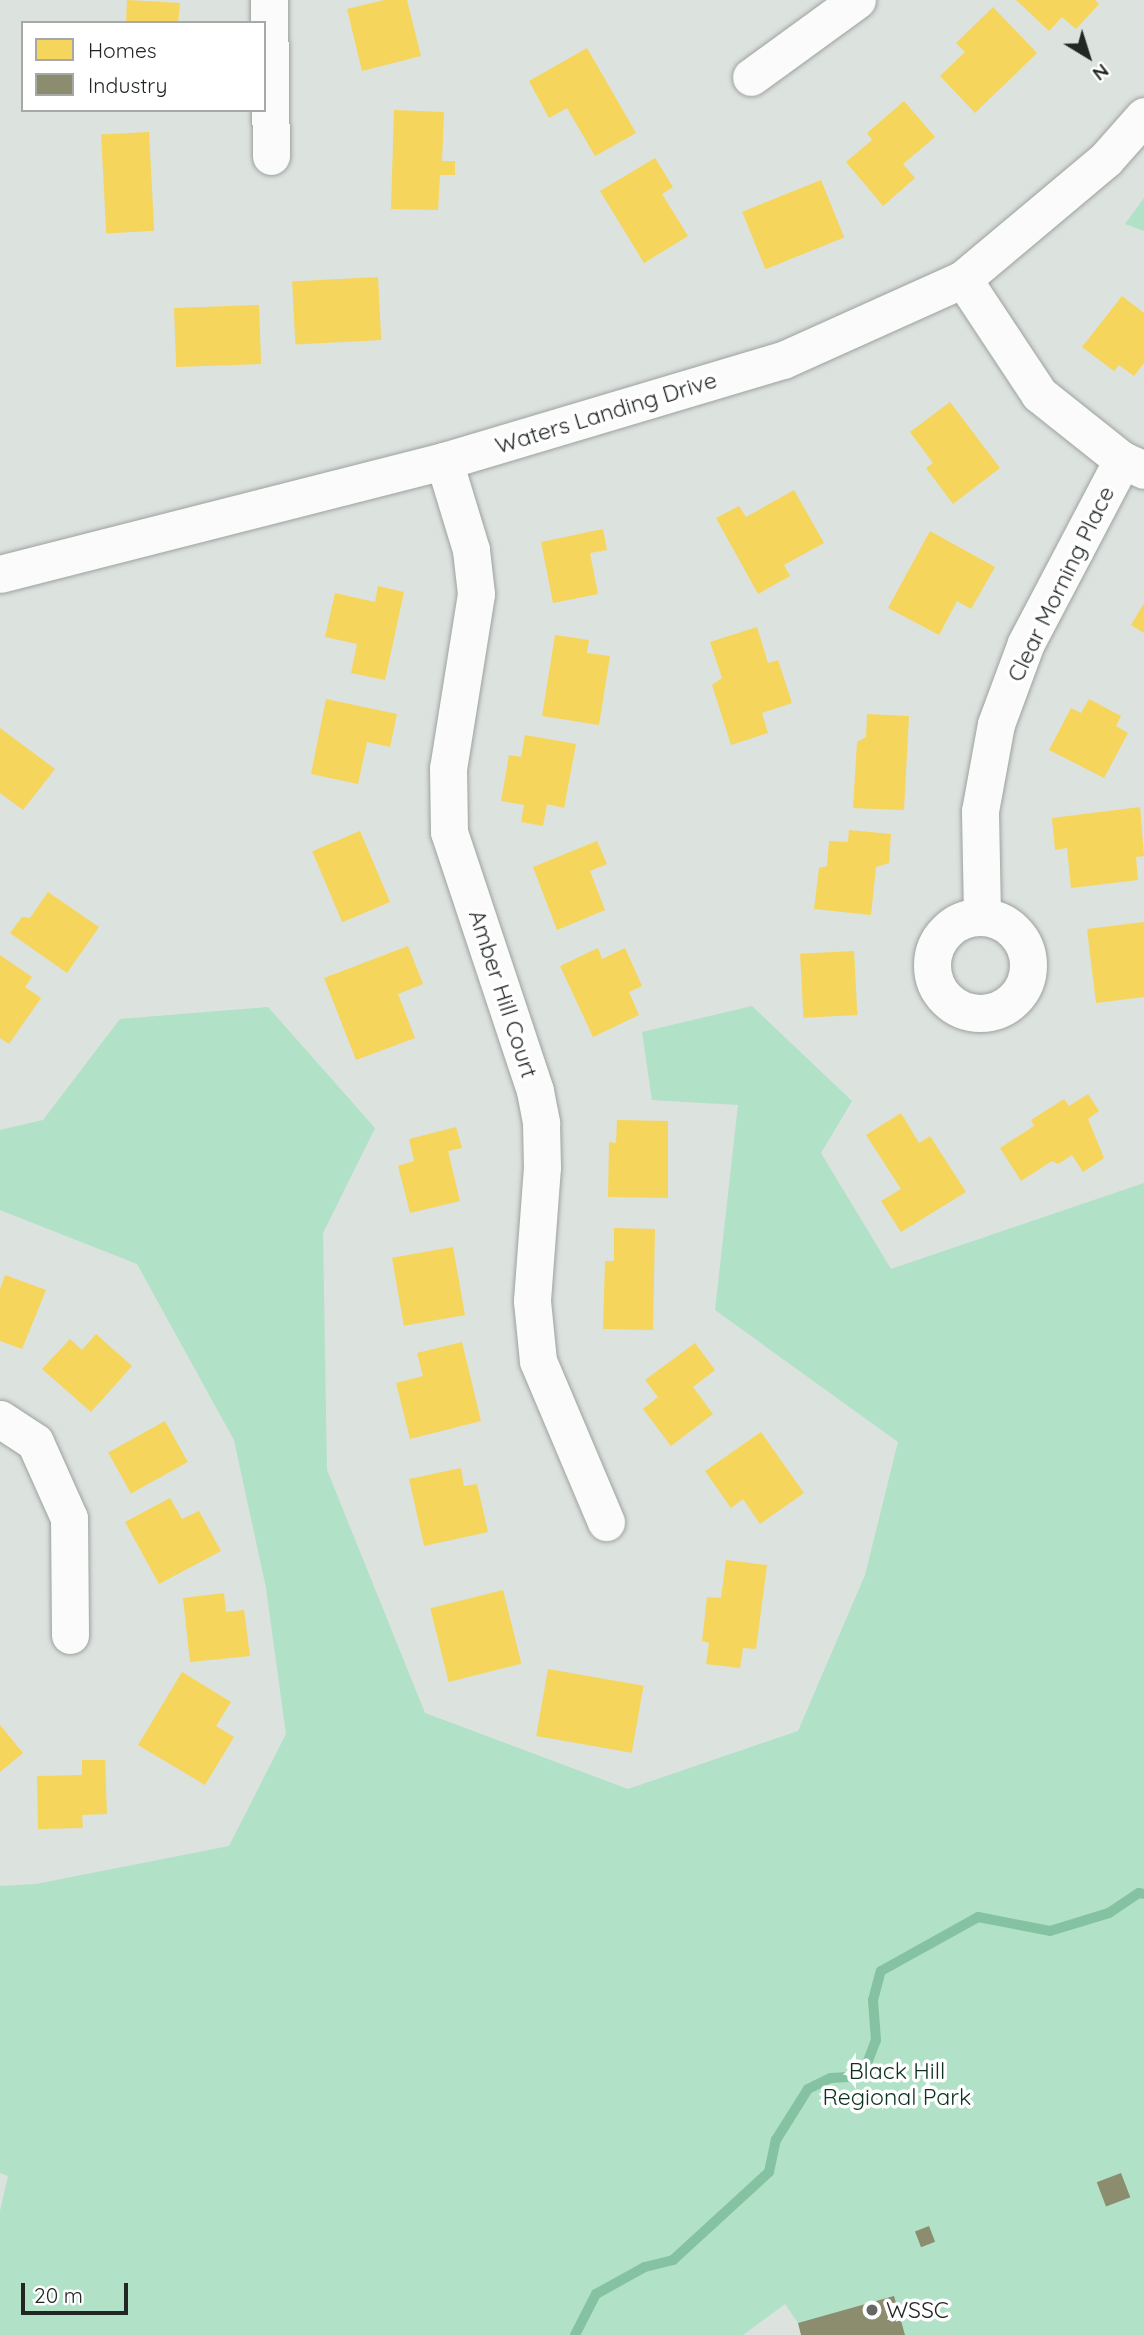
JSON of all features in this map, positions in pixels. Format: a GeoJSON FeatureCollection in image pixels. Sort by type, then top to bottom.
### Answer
{"type":"FeatureCollection","features":[{"type":"Feature","properties":{"kind":"street"},"geometry":{"type":"LineString","coordinates":[[269,0],[271,156]]}},
{"type":"Feature","properties":{"kind":"street"},"geometry":{"type":"LineString","coordinates":[[751,77],[857,0]]}},
{"type":"Feature","properties":{"kind":"street","name":"Waters Landing Drive"},"geometry":{"type":"LineString","coordinates":[[0,574],[444,461],[783,360],[963,279],[1106,159],[1144,116]]}},
{"type":"Feature","properties":{"kind":"street"},"geometry":{"type":"LineString","coordinates":[[963,279],[1039,394],[1133,465]]}},
{"type":"Feature","properties":{"kind":"street","name":"Amber Hill Court"},"geometry":{"type":"LineString","coordinates":[[444,461],[471,550],[476,594],[448,768],[449,832],[535,1091],[541,1123],[542,1167],[532,1301],[538,1361],[606,1521]]}},
{"type":"Feature","properties":{"kind":"street","name":"Clear Morning Place"},"geometry":{"type":"LineString","coordinates":[[982,916],[980,811],[996,724],[1026,643],[1133,465]]}},
{"type":"Feature","properties":{"kind":"street"},"geometry":{"type":"LineString","coordinates":[[0,1419],[35,1443],[69,1518],[70,1635]]}},
{"type":"Feature","properties":{"kind":"green space"},"geometry":{"type":"Polygon","coordinates":[[[1144,198],[1144,231],[1125,224],[1144,198]]]}},
{"type":"Feature","properties":{"kind":"green space","name":"Black Hill Regional Park"},"geometry":{"type":"Polygon","coordinates":[[[752,1006],[852,1101],[821,1153],[891,1269],[1144,1183],[1144,2335],[806,2335],[785,2304],[743,2335],[0,2335],[0,2211],[8,2176],[0,2173],[0,1886],[36,1884],[229,1846],[286,1734],[266,1588],[234,1440],[137,1264],[0,1210],[0,1130],[43,1120],[120,1019],[268,1007],[375,1128],[323,1233],[327,1470],[425,1713],[628,1789],[798,1731],[865,1575],[898,1442],[715,1310],[738,1105],[652,1100],[642,1032],[752,1006]]]}},
{"type":"Feature","properties":{"kind":"building: Homes"},"geometry":{"type":"Polygon","coordinates":[[[127,0],[180,3],[178,21],[126,21],[127,0]]]}},
{"type":"Feature","properties":{"kind":"building: Homes"},"geometry":{"type":"Polygon","coordinates":[[[384,0],[407,0],[421,56],[362,71],[347,9],[384,0]]]}},
{"type":"Feature","properties":{"kind":"building: Homes"},"geometry":{"type":"Polygon","coordinates":[[[1016,0],[1095,0],[1099,4],[1076,29],[1062,17],[1049,31],[1016,0]]]}},
{"type":"Feature","properties":{"kind":"building: Homes"},"geometry":{"type":"Polygon","coordinates":[[[993,7],[1037,53],[975,113],[940,76],[965,52],[956,43],[993,7]]]}},
{"type":"Feature","properties":{"kind":"building: Homes"},"geometry":{"type":"Polygon","coordinates":[[[587,48],[636,133],[595,156],[567,108],[549,118],[529,81],[587,48]]]}},
{"type":"Feature","properties":{"kind":"building: Homes"},"geometry":{"type":"Polygon","coordinates":[[[904,101],[935,137],[903,164],[915,178],[883,206],[846,162],[872,140],[867,133],[904,101]]]}},
{"type":"Feature","properties":{"kind":"building: Homes"},"geometry":{"type":"Polygon","coordinates":[[[394,110],[444,112],[442,161],[455,161],[455,175],[440,175],[438,210],[391,209],[394,110]]]}},
{"type":"Feature","properties":{"kind":"building: Homes"},"geometry":{"type":"Polygon","coordinates":[[[149,132],[154,231],[106,233],[101,135],[149,132]]]}},
{"type":"Feature","properties":{"kind":"building: Homes"},"geometry":{"type":"Polygon","coordinates":[[[655,158],[673,187],[662,194],[688,236],[644,263],[600,191],[655,158]]]}},
{"type":"Feature","properties":{"kind":"building: Homes"},"geometry":{"type":"Polygon","coordinates":[[[821,180],[844,237],[765,269],[742,212],[821,180]]]}},
{"type":"Feature","properties":{"kind":"building: Homes"},"geometry":{"type":"Polygon","coordinates":[[[378,277],[381,340],[295,344],[292,282],[378,277]]]}},
{"type":"Feature","properties":{"kind":"building: Homes"},"geometry":{"type":"Polygon","coordinates":[[[1122,296],[1144,313],[1144,363],[1134,376],[1119,365],[1114,371],[1082,347],[1122,296]]]}},
{"type":"Feature","properties":{"kind":"building: Homes"},"geometry":{"type":"Polygon","coordinates":[[[259,305],[261,364],[176,367],[174,308],[259,305]]]}},
{"type":"Feature","properties":{"kind":"building: Homes"},"geometry":{"type":"Polygon","coordinates":[[[950,402],[1000,468],[953,504],[926,468],[933,463],[910,432],[950,402]]]}},
{"type":"Feature","properties":{"kind":"building: Homes"},"geometry":{"type":"Polygon","coordinates":[[[794,490],[824,543],[784,565],[790,576],[758,594],[716,518],[739,506],[746,517],[794,490]]]}},
{"type":"Feature","properties":{"kind":"building: Homes"},"geometry":{"type":"Polygon","coordinates":[[[603,529],[607,550],[590,553],[598,594],[553,603],[541,542],[603,529]]]}},
{"type":"Feature","properties":{"kind":"building: Homes"},"geometry":{"type":"Polygon","coordinates":[[[930,531],[995,567],[971,609],[957,601],[939,635],[888,608],[930,531]]]}},
{"type":"Feature","properties":{"kind":"building: Homes"},"geometry":{"type":"Polygon","coordinates":[[[378,586],[404,592],[385,680],[351,673],[357,644],[325,637],[335,593],[375,602],[378,586]]]}},
{"type":"Feature","properties":{"kind":"building: Homes"},"geometry":{"type":"Polygon","coordinates":[[[1144,603],[1144,633],[1131,625],[1144,603]]]}},
{"type":"Feature","properties":{"kind":"building: Homes"},"geometry":{"type":"Polygon","coordinates":[[[757,627],[768,663],[778,660],[792,703],[762,713],[768,733],[731,745],[712,685],[722,678],[710,642],[757,627]]]}},
{"type":"Feature","properties":{"kind":"building: Homes"},"geometry":{"type":"Polygon","coordinates":[[[555,635],[589,640],[587,653],[610,656],[599,725],[542,716],[555,635]]]}},
{"type":"Feature","properties":{"kind":"building: Homes"},"geometry":{"type":"Polygon","coordinates":[[[326,699],[397,714],[390,747],[367,742],[358,784],[311,774],[326,699]]]}},
{"type":"Feature","properties":{"kind":"building: Homes"},"geometry":{"type":"Polygon","coordinates":[[[1089,699],[1121,716],[1116,726],[1128,733],[1104,778],[1049,750],[1071,708],[1081,713],[1089,699]]]}},
{"type":"Feature","properties":{"kind":"building: Homes"},"geometry":{"type":"Polygon","coordinates":[[[867,714],[909,716],[904,810],[853,808],[857,742],[866,737],[867,714]]]}},
{"type":"Feature","properties":{"kind":"building: Homes"},"geometry":{"type":"Polygon","coordinates":[[[0,728],[55,769],[23,810],[0,793],[0,728]]]}},
{"type":"Feature","properties":{"kind":"building: Homes"},"geometry":{"type":"Polygon","coordinates":[[[525,735],[576,744],[564,808],[547,804],[543,826],[521,822],[524,805],[501,801],[509,755],[521,757],[525,735]]]}},
{"type":"Feature","properties":{"kind":"building: Homes"},"geometry":{"type":"Polygon","coordinates":[[[1140,807],[1144,856],[1136,857],[1138,880],[1071,888],[1067,848],[1055,850],[1052,818],[1140,807]]]}},
{"type":"Feature","properties":{"kind":"building: Homes"},"geometry":{"type":"Polygon","coordinates":[[[849,830],[891,834],[889,863],[876,867],[871,915],[814,909],[819,868],[827,866],[829,841],[848,842],[849,830]]]}},
{"type":"Feature","properties":{"kind":"building: Homes"},"geometry":{"type":"Polygon","coordinates":[[[360,831],[390,902],[342,922],[312,851],[360,831]]]}},
{"type":"Feature","properties":{"kind":"building: Homes"},"geometry":{"type":"Polygon","coordinates":[[[597,841],[607,864],[590,871],[605,910],[557,930],[533,867],[597,841]]]}},
{"type":"Feature","properties":{"kind":"building: Homes"},"geometry":{"type":"Polygon","coordinates":[[[48,892],[99,927],[67,973],[10,933],[22,917],[30,918],[48,892]]]}},
{"type":"Feature","properties":{"kind":"building: Homes"},"geometry":{"type":"Polygon","coordinates":[[[1144,922],[1144,997],[1096,1003],[1087,929],[1144,922]]]}},
{"type":"Feature","properties":{"kind":"building: Homes"},"geometry":{"type":"Polygon","coordinates":[[[408,946],[423,984],[398,994],[415,1038],[356,1060],[324,978],[408,946]]]}},
{"type":"Feature","properties":{"kind":"building: Homes"},"geometry":{"type":"Polygon","coordinates":[[[598,948],[602,959],[625,948],[642,986],[629,992],[639,1015],[593,1037],[560,966],[598,948]]]}},
{"type":"Feature","properties":{"kind":"building: Homes"},"geometry":{"type":"Polygon","coordinates":[[[854,951],[857,1015],[803,1018],[800,954],[854,951]]]}},
{"type":"Feature","properties":{"kind":"building: Homes"},"geometry":{"type":"Polygon","coordinates":[[[0,955],[32,977],[25,987],[41,998],[9,1044],[0,1038],[0,955]]]}},
{"type":"Feature","properties":{"kind":"building: Homes"},"geometry":{"type":"Polygon","coordinates":[[[1088,1094],[1099,1111],[1088,1119],[1104,1158],[1083,1172],[1072,1155],[1058,1164],[1052,1161],[1021,1181],[1000,1148],[1034,1126],[1031,1120],[1064,1099],[1069,1106],[1088,1094]]]}},
{"type":"Feature","properties":{"kind":"building: Homes"},"geometry":{"type":"Polygon","coordinates":[[[901,1113],[919,1143],[930,1136],[966,1192],[901,1232],[881,1201],[901,1189],[866,1135],[901,1113]]]}},
{"type":"Feature","properties":{"kind":"building: Homes"},"geometry":{"type":"Polygon","coordinates":[[[617,1120],[668,1121],[668,1198],[608,1197],[609,1142],[616,1143],[617,1120]]]}},
{"type":"Feature","properties":{"kind":"building: Homes"},"geometry":{"type":"Polygon","coordinates":[[[456,1127],[462,1148],[448,1151],[460,1201],[410,1213],[398,1166],[414,1161],[409,1139],[456,1127]]]}},
{"type":"Feature","properties":{"kind":"building: Homes"},"geometry":{"type":"Polygon","coordinates":[[[614,1228],[655,1229],[653,1330],[603,1329],[605,1261],[614,1261],[614,1228]]]}},
{"type":"Feature","properties":{"kind":"building: Homes"},"geometry":{"type":"Polygon","coordinates":[[[453,1247],[465,1315],[404,1326],[392,1258],[453,1247]]]}},
{"type":"Feature","properties":{"kind":"building: Homes"},"geometry":{"type":"Polygon","coordinates":[[[5,1275],[46,1290],[22,1349],[0,1341],[0,1289],[5,1275]]]}},
{"type":"Feature","properties":{"kind":"building: Homes"},"geometry":{"type":"Polygon","coordinates":[[[96,1334],[132,1366],[91,1412],[42,1369],[70,1339],[82,1350],[96,1334]]]}},
{"type":"Feature","properties":{"kind":"building: Homes"},"geometry":{"type":"Polygon","coordinates":[[[462,1342],[481,1421],[410,1439],[396,1383],[423,1376],[417,1353],[462,1342]]]}},
{"type":"Feature","properties":{"kind":"building: Homes"},"geometry":{"type":"Polygon","coordinates":[[[695,1343],[715,1370],[693,1387],[713,1414],[671,1446],[643,1409],[658,1397],[645,1380],[695,1343]]]}},
{"type":"Feature","properties":{"kind":"building: Homes"},"geometry":{"type":"Polygon","coordinates":[[[165,1421],[188,1462],[131,1494],[108,1453],[165,1421]]]}},
{"type":"Feature","properties":{"kind":"building: Homes"},"geometry":{"type":"Polygon","coordinates":[[[761,1432],[804,1493],[760,1524],[743,1499],[731,1508],[705,1471],[761,1432]]]}},
{"type":"Feature","properties":{"kind":"building: Homes"},"geometry":{"type":"Polygon","coordinates":[[[461,1468],[464,1486],[477,1484],[488,1532],[424,1546],[409,1479],[461,1468]]]}},
{"type":"Feature","properties":{"kind":"building: Homes"},"geometry":{"type":"Polygon","coordinates":[[[170,1498],[182,1519],[199,1511],[221,1551],[159,1584],[125,1522],[170,1498]]]}},
{"type":"Feature","properties":{"kind":"building: Homes"},"geometry":{"type":"Polygon","coordinates":[[[726,1560],[767,1565],[756,1649],[743,1648],[740,1668],[706,1664],[709,1643],[702,1641],[707,1597],[721,1598],[726,1560]]]}},
{"type":"Feature","properties":{"kind":"building: Homes"},"geometry":{"type":"Polygon","coordinates":[[[503,1590],[521,1664],[449,1682],[430,1608],[503,1590]]]}},
{"type":"Feature","properties":{"kind":"building: Homes"},"geometry":{"type":"Polygon","coordinates":[[[224,1593],[226,1612],[244,1610],[250,1656],[190,1662],[183,1598],[224,1593]]]}},
{"type":"Feature","properties":{"kind":"building: Homes"},"geometry":{"type":"Polygon","coordinates":[[[548,1669],[644,1686],[632,1753],[536,1736],[548,1669]]]}},
{"type":"Feature","properties":{"kind":"building: Homes"},"geometry":{"type":"Polygon","coordinates":[[[182,1672],[231,1702],[216,1726],[234,1737],[205,1785],[138,1745],[182,1672]]]}},
{"type":"Feature","properties":{"kind":"building: Homes"},"geometry":{"type":"Polygon","coordinates":[[[0,1725],[23,1753],[0,1772],[0,1725]]]}},
{"type":"Feature","properties":{"kind":"building: Homes"},"geometry":{"type":"Polygon","coordinates":[[[82,1760],[105,1760],[107,1814],[82,1815],[83,1828],[38,1829],[37,1776],[82,1775],[82,1760]]]}},
{"type":"Feature","properties":{"kind":"building: Industry"},"geometry":{"type":"Polygon","coordinates":[[[1121,2173],[1130,2197],[1106,2207],[1097,2182],[1121,2173]]]}},
{"type":"Feature","properties":{"kind":"building: Industry"},"geometry":{"type":"Polygon","coordinates":[[[929,2226],[935,2242],[921,2247],[915,2231],[929,2226]]]}},
{"type":"Feature","properties":{"kind":"building: Industry","name":"WSSC"},"geometry":{"type":"Polygon","coordinates":[[[894,2296],[905,2335],[801,2335],[798,2323],[894,2296]]]}},
{"type":"Feature","properties":{"kind":"waterway"},"geometry":{"type":"LineString","coordinates":[[575,2335],[596,2294],[645,2267],[673,2260],[769,2172],[776,2140],[808,2089],[831,2078],[848,2077],[866,2066],[876,2040],[873,2000],[881,1971],[978,1917],[1050,1931],[1109,1913],[1139,1893],[1144,1894]]}},
{"type":"Feature","properties":{"kind":"place","name":"WSSC"},"geometry":{"type":"Point","coordinates":[872,2310]}}]}
